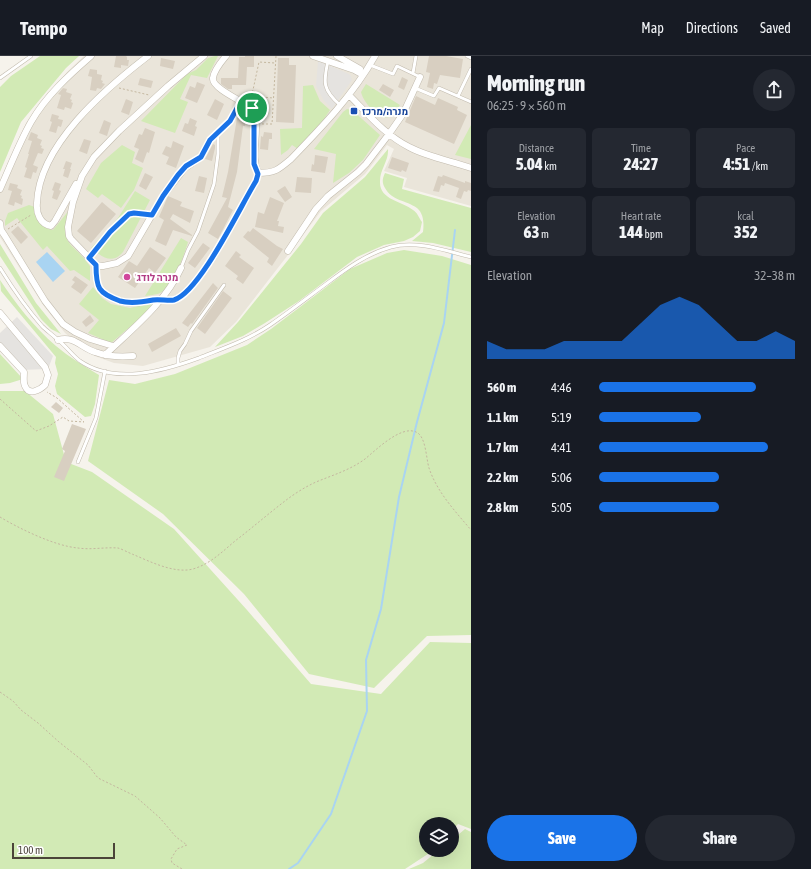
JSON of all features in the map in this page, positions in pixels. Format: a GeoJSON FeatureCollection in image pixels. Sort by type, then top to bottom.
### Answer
{"type":"FeatureCollection","features":[{"type":"Feature","properties":{"kind":"street"},"geometry":{"type":"LineString","coordinates":[[0,189],[32,120],[66,78],[91,56]]}},
{"type":"Feature","properties":{"kind":"street"},"geometry":{"type":"LineString","coordinates":[[148,56],[87,108],[50,159],[38,189],[37,211],[44,223],[51,226],[94,157],[119,131],[178,76],[204,56]]}},
{"type":"Feature","properties":{"kind":"street"},"geometry":{"type":"LineString","coordinates":[[96,265],[96,282],[104,294],[124,302],[136,303],[161,299],[174,300],[184,293],[198,279],[214,256],[256,181],[258,174],[254,164],[254,112],[252,108],[244,102],[220,89],[213,82],[214,74],[226,56]]}},
{"type":"Feature","properties":{"kind":"street"},"geometry":{"type":"LineString","coordinates":[[312,56],[364,74]]}},
{"type":"Feature","properties":{"kind":"street"},"geometry":{"type":"LineString","coordinates":[[337,56],[364,74]]}},
{"type":"Feature","properties":{"kind":"street"},"geometry":{"type":"LineString","coordinates":[[258,174],[271,173],[282,166],[323,126],[349,95],[375,56]]}},
{"type":"Feature","properties":{"kind":"street"},"geometry":{"type":"LineString","coordinates":[[288,250],[316,209],[328,196],[362,168],[389,134],[403,114],[420,77]]}},
{"type":"Feature","properties":{"kind":"street"},"geometry":{"type":"LineString","coordinates":[[349,95],[389,134],[416,151],[471,168]]}},
{"type":"Feature","properties":{"kind":"street"},"geometry":{"type":"LineString","coordinates":[[82,176],[71,211],[68,232],[71,239],[96,265],[103,266],[117,263],[128,256],[163,196],[178,175],[186,166],[201,157],[207,144],[230,121],[244,102]]}},
{"type":"Feature","properties":{"kind":"street"},"geometry":{"type":"LineString","coordinates":[[0,223],[2,232],[45,301],[63,324],[90,339],[114,346]]}},
{"type":"Feature","properties":{"kind":"street"},"geometry":{"type":"LineString","coordinates":[[105,355],[137,325],[161,299],[178,276],[181,268]]}},
{"type":"Feature","properties":{"kind":"street"},"geometry":{"type":"LineString","coordinates":[[0,313],[47,371],[47,380],[45,385],[37,392],[26,388],[24,385],[24,372],[0,346]]}},
{"type":"Feature","properties":{"kind":"street"},"geometry":{"type":"LineString","coordinates":[[58,340],[70,338],[86,349],[113,357],[132,356]]}},
{"type":"Feature","properties":{"kind":"lane"},"geometry":{"type":"LineString","coordinates":[[0,78],[31,56]]}},
{"type":"Feature","properties":{"kind":"lane"},"geometry":{"type":"LineString","coordinates":[[413,73],[416,56]]}},
{"type":"Feature","properties":{"kind":"lane"},"geometry":{"type":"LineString","coordinates":[[467,56],[471,58]]}},
{"type":"Feature","properties":{"kind":"lane"},"geometry":{"type":"LineString","coordinates":[[328,61],[324,76],[325,88],[332,98],[341,105]]}},
{"type":"Feature","properties":{"kind":"lane"},"geometry":{"type":"LineString","coordinates":[[370,65],[393,74],[397,66],[420,77]]}},
{"type":"Feature","properties":{"kind":"lane"},"geometry":{"type":"LineString","coordinates":[[458,96],[471,69]]}},
{"type":"Feature","properties":{"kind":"lane"},"geometry":{"type":"LineString","coordinates":[[415,88],[434,96],[439,88],[471,102]]}},
{"type":"Feature","properties":{"kind":"lane"},"geometry":{"type":"LineString","coordinates":[[181,268],[198,231],[214,184],[218,154],[218,132]]}},
{"type":"Feature","properties":{"kind":"lane"},"geometry":{"type":"LineString","coordinates":[[0,268],[24,305],[43,328],[79,360],[93,368],[105,372],[134,374],[155,371],[178,365],[256,335],[351,265],[381,250],[399,246],[421,246],[471,257]]}},
{"type":"Feature","properties":{"kind":"lane"},"geometry":{"type":"LineString","coordinates":[[178,365],[180,351],[185,344],[190,331],[224,285]]}},
{"type":"Feature","properties":{"kind":"lane"},"geometry":{"type":"LineString","coordinates":[[78,462],[96,418],[105,372]]}},
{"type":"Feature","properties":{"kind":"path"},"geometry":{"type":"LineString","coordinates":[[255,124],[272,124],[276,56]]}},
{"type":"Feature","properties":{"kind":"path"},"geometry":{"type":"LineString","coordinates":[[244,102],[253,90],[259,62],[276,63]]}},
{"type":"Feature","properties":{"kind":"path"},"geometry":{"type":"LineString","coordinates":[[112,86],[157,97]]}},
{"type":"Feature","properties":{"kind":"path"},"geometry":{"type":"LineString","coordinates":[[250,96],[273,98]]}},
{"type":"Feature","properties":{"kind":"path"},"geometry":{"type":"LineString","coordinates":[[2,232],[37,211]]}},
{"type":"Feature","properties":{"kind":"path"},"geometry":{"type":"LineString","coordinates":[[89,258],[110,232],[129,214],[134,213],[152,215]]}},
{"type":"Feature","properties":{"kind":"path"},"geometry":{"type":"LineString","coordinates":[[0,399],[36,431],[49,426],[63,417],[69,421],[84,422],[57,398],[41,389]]}},
{"type":"Feature","properties":{"kind":"path"},"geometry":{"type":"LineString","coordinates":[[0,517],[18,528],[66,546],[79,548],[119,548],[162,566],[175,569],[191,569],[208,563],[285,501],[305,488],[346,471],[364,460],[388,440],[402,432],[409,430],[420,434],[424,443],[428,466],[434,480],[450,506],[471,530]]}},
{"type":"Feature","properties":{"kind":"path"},"geometry":{"type":"LineString","coordinates":[[0,692],[13,701],[21,710],[88,765],[98,778],[135,796],[160,818],[176,837],[187,845],[177,849],[171,859],[172,863],[182,869]]}},
{"type":"Feature","properties":{"kind":"shaded area"},"geometry":{"type":"Polygon","coordinates":[[[84,56],[471,56],[471,206],[404,187],[407,178],[384,171],[394,149],[387,145],[365,174],[321,211],[236,322],[210,347],[143,366],[114,363],[92,355],[65,333],[43,305],[0,237],[0,183],[26,123],[67,72],[84,56]]]}},
{"type":"Feature","properties":{"kind":"shaded area"},"geometry":{"type":"Polygon","coordinates":[[[318,61],[351,76],[352,80],[332,109],[324,101],[316,86],[318,61]]]}},
{"type":"Feature","properties":{"kind":"shaded area"},"geometry":{"type":"Polygon","coordinates":[[[17,317],[53,356],[48,369],[21,370],[0,347],[0,333],[17,317]]]}},
{"type":"Feature","properties":{"kind":"green space"},"geometry":{"type":"Polygon","coordinates":[[[40,56],[79,56],[66,68],[21,122],[0,172],[0,87],[11,76],[40,56]]]}},
{"type":"Feature","properties":{"kind":"green space"},"geometry":{"type":"Polygon","coordinates":[[[218,56],[207,78],[191,75],[180,99],[188,102],[175,133],[141,121],[187,74],[196,70],[208,58],[218,56]]]}},
{"type":"Feature","properties":{"kind":"green space"},"geometry":{"type":"Polygon","coordinates":[[[366,84],[400,105],[393,116],[383,117],[369,107],[361,92],[366,84]]]}},
{"type":"Feature","properties":{"kind":"green space"},"geometry":{"type":"Polygon","coordinates":[[[313,85],[320,101],[330,110],[320,125],[298,149],[292,145],[281,155],[280,129],[302,128],[303,86],[313,85]]]}},
{"type":"Feature","properties":{"kind":"green space"},"geometry":{"type":"Polygon","coordinates":[[[347,109],[352,110],[380,135],[363,160],[349,173],[333,183],[336,154],[314,149],[347,109]]]}},
{"type":"Feature","properties":{"kind":"green space"},"geometry":{"type":"Polygon","coordinates":[[[471,125],[471,159],[455,155],[471,125]]]}},
{"type":"Feature","properties":{"kind":"green space"},"geometry":{"type":"Polygon","coordinates":[[[122,145],[135,152],[132,163],[143,168],[134,190],[121,208],[102,194],[98,198],[86,189],[101,163],[122,145]]]}},
{"type":"Feature","properties":{"kind":"green space"},"geometry":{"type":"Polygon","coordinates":[[[388,149],[387,157],[380,177],[381,187],[387,196],[416,212],[422,222],[420,231],[413,237],[404,241],[384,245],[357,257],[299,301],[265,323],[243,336],[215,347],[238,322],[301,244],[323,213],[365,177],[388,149]]]}},
{"type":"Feature","properties":{"kind":"green space"},"geometry":{"type":"Polygon","coordinates":[[[385,173],[404,179],[402,189],[471,208],[471,252],[433,243],[412,241],[423,232],[422,216],[417,208],[395,198],[388,192],[383,183],[385,173]]]}},
{"type":"Feature","properties":{"kind":"green space"},"geometry":{"type":"Polygon","coordinates":[[[135,191],[150,200],[123,252],[119,256],[111,259],[103,257],[91,248],[118,218],[135,191]]]}},
{"type":"Feature","properties":{"kind":"green space"},"geometry":{"type":"Polygon","coordinates":[[[29,205],[35,207],[39,219],[43,225],[53,230],[70,209],[67,221],[66,237],[68,242],[90,266],[90,281],[74,270],[70,271],[47,246],[43,250],[17,218],[5,226],[8,213],[29,205]]]}},
{"type":"Feature","properties":{"kind":"green space"},"geometry":{"type":"Polygon","coordinates":[[[181,238],[188,242],[174,278],[165,290],[157,294],[145,296],[181,238]]]}},
{"type":"Feature","properties":{"kind":"green space"},"geometry":{"type":"Polygon","coordinates":[[[0,244],[36,303],[61,334],[51,329],[41,319],[0,256],[0,244]]]}},
{"type":"Feature","properties":{"kind":"green space"},"geometry":{"type":"Polygon","coordinates":[[[404,250],[442,256],[471,265],[471,635],[427,636],[374,688],[309,674],[244,594],[163,514],[88,461],[109,380],[135,384],[175,374],[247,345],[271,329],[350,269],[387,253],[404,250]]]}},
{"type":"Feature","properties":{"kind":"green space"},"geometry":{"type":"Polygon","coordinates":[[[0,280],[12,298],[48,339],[66,354],[99,375],[95,404],[91,416],[85,417],[57,394],[55,386],[58,374],[55,363],[56,357],[1,291],[0,280]]]}},
{"type":"Feature","properties":{"kind":"green space"},"geometry":{"type":"Polygon","coordinates":[[[93,287],[102,298],[111,304],[130,308],[149,303],[152,304],[144,315],[111,343],[88,333],[99,320],[79,304],[93,287]]]}},
{"type":"Feature","properties":{"kind":"green space"},"geometry":{"type":"Polygon","coordinates":[[[0,354],[23,379],[0,384],[0,354]]]}},
{"type":"Feature","properties":{"kind":"green space"},"geometry":{"type":"Polygon","coordinates":[[[0,391],[25,391],[53,414],[66,462],[92,472],[174,529],[311,684],[381,694],[430,642],[471,643],[471,829],[459,824],[459,817],[419,817],[419,857],[423,857],[405,869],[0,869],[0,391]]]}},
{"type":"Feature","properties":{"kind":"green space"},"geometry":{"type":"Polygon","coordinates":[[[465,829],[471,832],[471,869],[409,869],[423,863],[430,857],[459,857],[459,834],[465,829]]]}},
{"type":"Feature","properties":{"kind":"water"},"geometry":{"type":"Polygon","coordinates":[[[47,252],[65,271],[53,282],[36,262],[47,252]]]}},
{"type":"Feature","properties":{"kind":"building"},"geometry":{"type":"Polygon","coordinates":[[[116,56],[126,56],[127,60],[129,60],[128,66],[121,65],[121,68],[114,67],[116,56]]]}},
{"type":"Feature","properties":{"kind":"building"},"geometry":{"type":"Polygon","coordinates":[[[254,56],[254,67],[247,67],[246,85],[232,85],[232,89],[228,89],[221,84],[221,78],[238,78],[239,57],[254,56]]]}},
{"type":"Feature","properties":{"kind":"building"},"geometry":{"type":"Polygon","coordinates":[[[429,56],[446,56],[463,59],[460,78],[440,75],[437,84],[434,83],[433,89],[427,87],[430,73],[426,72],[429,56]]]}},
{"type":"Feature","properties":{"kind":"building"},"geometry":{"type":"Polygon","coordinates":[[[161,58],[175,61],[173,69],[160,66],[161,58]]]}},
{"type":"Feature","properties":{"kind":"building"},"geometry":{"type":"Polygon","coordinates":[[[278,58],[289,58],[289,65],[296,65],[294,123],[276,122],[278,58]]]}},
{"type":"Feature","properties":{"kind":"building"},"geometry":{"type":"Polygon","coordinates":[[[90,69],[97,70],[97,74],[102,75],[102,83],[105,84],[101,89],[97,88],[96,91],[90,90],[92,77],[88,76],[90,69]]]}},
{"type":"Feature","properties":{"kind":"building"},"geometry":{"type":"Polygon","coordinates":[[[402,77],[408,80],[404,90],[398,87],[402,77]]]}},
{"type":"Feature","properties":{"kind":"building"},"geometry":{"type":"Polygon","coordinates":[[[140,78],[153,81],[151,88],[138,85],[140,78]]]}},
{"type":"Feature","properties":{"kind":"building"},"geometry":{"type":"Polygon","coordinates":[[[197,82],[205,85],[197,103],[185,98],[190,86],[195,88],[197,82]]]}},
{"type":"Feature","properties":{"kind":"building"},"geometry":{"type":"Polygon","coordinates":[[[383,84],[394,90],[390,97],[379,90],[383,84]]]}},
{"type":"Feature","properties":{"kind":"building"},"geometry":{"type":"Polygon","coordinates":[[[63,88],[67,89],[66,92],[72,94],[70,99],[73,103],[71,109],[65,107],[64,110],[57,108],[61,95],[58,94],[63,88]]]}},
{"type":"Feature","properties":{"kind":"building"},"geometry":{"type":"Polygon","coordinates":[[[416,96],[435,105],[438,98],[458,107],[457,110],[467,115],[454,144],[405,122],[416,96]]]}},
{"type":"Feature","properties":{"kind":"building"},"geometry":{"type":"Polygon","coordinates":[[[126,99],[133,102],[129,115],[121,112],[126,99]]]}},
{"type":"Feature","properties":{"kind":"building"},"geometry":{"type":"Polygon","coordinates":[[[215,99],[224,104],[217,120],[207,115],[215,99]]]}},
{"type":"Feature","properties":{"kind":"building"},"geometry":{"type":"Polygon","coordinates":[[[52,114],[59,116],[58,119],[63,120],[61,127],[58,126],[56,133],[49,131],[52,122],[50,121],[52,114]]]}},
{"type":"Feature","properties":{"kind":"building"},"geometry":{"type":"Polygon","coordinates":[[[190,118],[197,121],[194,136],[182,131],[185,123],[188,124],[190,118]]]}},
{"type":"Feature","properties":{"kind":"building"},"geometry":{"type":"Polygon","coordinates":[[[237,118],[246,119],[245,126],[243,126],[237,172],[228,207],[233,210],[218,239],[208,233],[227,198],[222,197],[228,172],[237,118]]]}},
{"type":"Feature","properties":{"kind":"building"},"geometry":{"type":"Polygon","coordinates":[[[104,120],[111,123],[107,136],[99,133],[104,120]]]}},
{"type":"Feature","properties":{"kind":"building"},"geometry":{"type":"Polygon","coordinates":[[[145,128],[155,132],[149,153],[147,152],[143,163],[135,159],[139,149],[134,147],[139,134],[142,135],[145,128]]]}},
{"type":"Feature","properties":{"kind":"building"},"geometry":{"type":"Polygon","coordinates":[[[31,132],[38,135],[37,138],[42,140],[40,145],[42,146],[41,148],[44,149],[42,154],[38,153],[33,165],[38,167],[36,173],[33,172],[31,179],[24,177],[32,141],[28,140],[31,132]]]}},
{"type":"Feature","properties":{"kind":"building"},"geometry":{"type":"Polygon","coordinates":[[[264,132],[272,133],[272,139],[269,139],[268,150],[260,149],[261,136],[263,137],[264,132]]]}},
{"type":"Feature","properties":{"kind":"building"},"geometry":{"type":"Polygon","coordinates":[[[84,139],[91,141],[87,154],[79,151],[84,139]]]}},
{"type":"Feature","properties":{"kind":"building"},"geometry":{"type":"Polygon","coordinates":[[[173,141],[184,146],[176,168],[166,164],[169,157],[162,154],[166,146],[171,148],[173,141]]]}},
{"type":"Feature","properties":{"kind":"building"},"geometry":{"type":"Polygon","coordinates":[[[213,144],[215,145],[215,148],[212,161],[205,159],[213,144]]]}},
{"type":"Feature","properties":{"kind":"building"},"geometry":{"type":"Polygon","coordinates":[[[315,155],[328,157],[325,173],[311,171],[312,164],[314,165],[315,155]]]}},
{"type":"Feature","properties":{"kind":"building"},"geometry":{"type":"Polygon","coordinates":[[[392,157],[409,163],[406,172],[388,168],[392,157]]]}},
{"type":"Feature","properties":{"kind":"building"},"geometry":{"type":"Polygon","coordinates":[[[66,161],[72,163],[68,178],[63,176],[65,169],[63,169],[66,161]]]}},
{"type":"Feature","properties":{"kind":"building"},"geometry":{"type":"Polygon","coordinates":[[[145,173],[153,177],[146,190],[139,186],[145,173]]]}},
{"type":"Feature","properties":{"kind":"building"},"geometry":{"type":"Polygon","coordinates":[[[443,175],[465,183],[465,181],[471,183],[471,191],[464,191],[461,199],[456,197],[459,188],[445,183],[444,186],[441,185],[439,192],[433,191],[438,176],[442,177],[443,175]]]}},
{"type":"Feature","properties":{"kind":"building"},"geometry":{"type":"Polygon","coordinates":[[[199,176],[207,178],[204,193],[195,191],[199,176]]]}},
{"type":"Feature","properties":{"kind":"building"},"geometry":{"type":"Polygon","coordinates":[[[297,177],[312,178],[311,193],[295,192],[297,177]]]}},
{"type":"Feature","properties":{"kind":"building"},"geometry":{"type":"Polygon","coordinates":[[[55,182],[61,184],[59,190],[61,191],[57,200],[52,198],[54,191],[52,190],[55,182]]]}},
{"type":"Feature","properties":{"kind":"building"},"geometry":{"type":"Polygon","coordinates":[[[10,183],[18,185],[17,188],[22,190],[20,195],[23,199],[22,205],[15,202],[14,206],[8,204],[12,191],[8,190],[10,183]]]}},
{"type":"Feature","properties":{"kind":"building"},"geometry":{"type":"Polygon","coordinates":[[[285,186],[292,197],[285,202],[277,191],[285,186]]]}},
{"type":"Feature","properties":{"kind":"building"},"geometry":{"type":"Polygon","coordinates":[[[168,196],[182,202],[180,206],[194,211],[190,223],[173,214],[170,219],[192,236],[173,230],[166,246],[155,241],[164,220],[159,217],[168,196]]]}},
{"type":"Feature","properties":{"kind":"building"},"geometry":{"type":"Polygon","coordinates":[[[270,197],[284,203],[277,221],[279,221],[278,226],[284,227],[283,233],[255,227],[258,212],[264,214],[270,197]]]}},
{"type":"Feature","properties":{"kind":"building"},"geometry":{"type":"Polygon","coordinates":[[[102,202],[116,214],[91,243],[77,231],[102,202]]]}},
{"type":"Feature","properties":{"kind":"building"},"geometry":{"type":"Polygon","coordinates":[[[18,226],[28,237],[21,244],[11,232],[18,226]]]}},
{"type":"Feature","properties":{"kind":"building"},"geometry":{"type":"Polygon","coordinates":[[[253,228],[283,249],[272,266],[267,262],[269,258],[243,237],[253,228]]]}},
{"type":"Feature","properties":{"kind":"building"},"geometry":{"type":"Polygon","coordinates":[[[203,243],[210,248],[195,268],[188,263],[203,243]]]}},
{"type":"Feature","properties":{"kind":"building"},"geometry":{"type":"Polygon","coordinates":[[[150,247],[166,258],[155,273],[149,268],[135,288],[118,277],[129,261],[137,266],[150,247]]]}},
{"type":"Feature","properties":{"kind":"building"},"geometry":{"type":"Polygon","coordinates":[[[236,251],[241,255],[239,257],[254,268],[243,284],[236,279],[238,276],[225,266],[236,251]]]}},
{"type":"Feature","properties":{"kind":"building"},"geometry":{"type":"Polygon","coordinates":[[[75,276],[88,285],[81,294],[71,287],[75,282],[72,280],[75,276]]]}},
{"type":"Feature","properties":{"kind":"building"},"geometry":{"type":"Polygon","coordinates":[[[213,283],[218,288],[192,324],[191,323],[188,327],[182,323],[213,283]]]}},
{"type":"Feature","properties":{"kind":"building"},"geometry":{"type":"Polygon","coordinates":[[[223,291],[232,298],[205,334],[197,328],[223,291]]]}},
{"type":"Feature","properties":{"kind":"building"},"geometry":{"type":"Polygon","coordinates":[[[90,315],[94,321],[86,327],[82,322],[90,315]]]}},
{"type":"Feature","properties":{"kind":"building"},"geometry":{"type":"Polygon","coordinates":[[[176,328],[181,336],[152,352],[148,344],[176,328]]]}},
{"type":"Feature","properties":{"kind":"building"},"geometry":{"type":"Polygon","coordinates":[[[56,402],[63,408],[59,413],[51,407],[56,402]]]}},
{"type":"Feature","properties":{"kind":"building"},"geometry":{"type":"Polygon","coordinates":[[[72,424],[86,429],[64,481],[54,477],[65,451],[62,449],[72,424]]]}},
{"type":"Feature","properties":{"kind":"waterway"},"geometry":{"type":"LineString","coordinates":[[289,869],[298,863],[331,814],[367,711],[366,660],[381,609],[399,497],[417,422],[444,323],[455,230]]}},
{"type":"Feature","properties":{"kind":"place","name":"מנרה/מרכז"},"geometry":{"type":"Point","coordinates":[354,111]}},
{"type":"Feature","properties":{"kind":"place","name":"'מנרה לודג"},"geometry":{"type":"Point","coordinates":[127,277]}},
{"type":"Feature","properties":{"kind":"route"},"geometry":{"type":"LineString","coordinates":[[241,101],[252,108],[255,120],[254,164],[258,174],[256,181],[214,256],[198,279],[184,293],[174,300],[161,299],[136,303],[124,302],[104,294],[96,282],[96,265],[89,258],[110,232],[129,214],[134,213],[152,215],[178,175],[186,166],[201,157],[210,140],[230,121],[241,101]]}}]}
